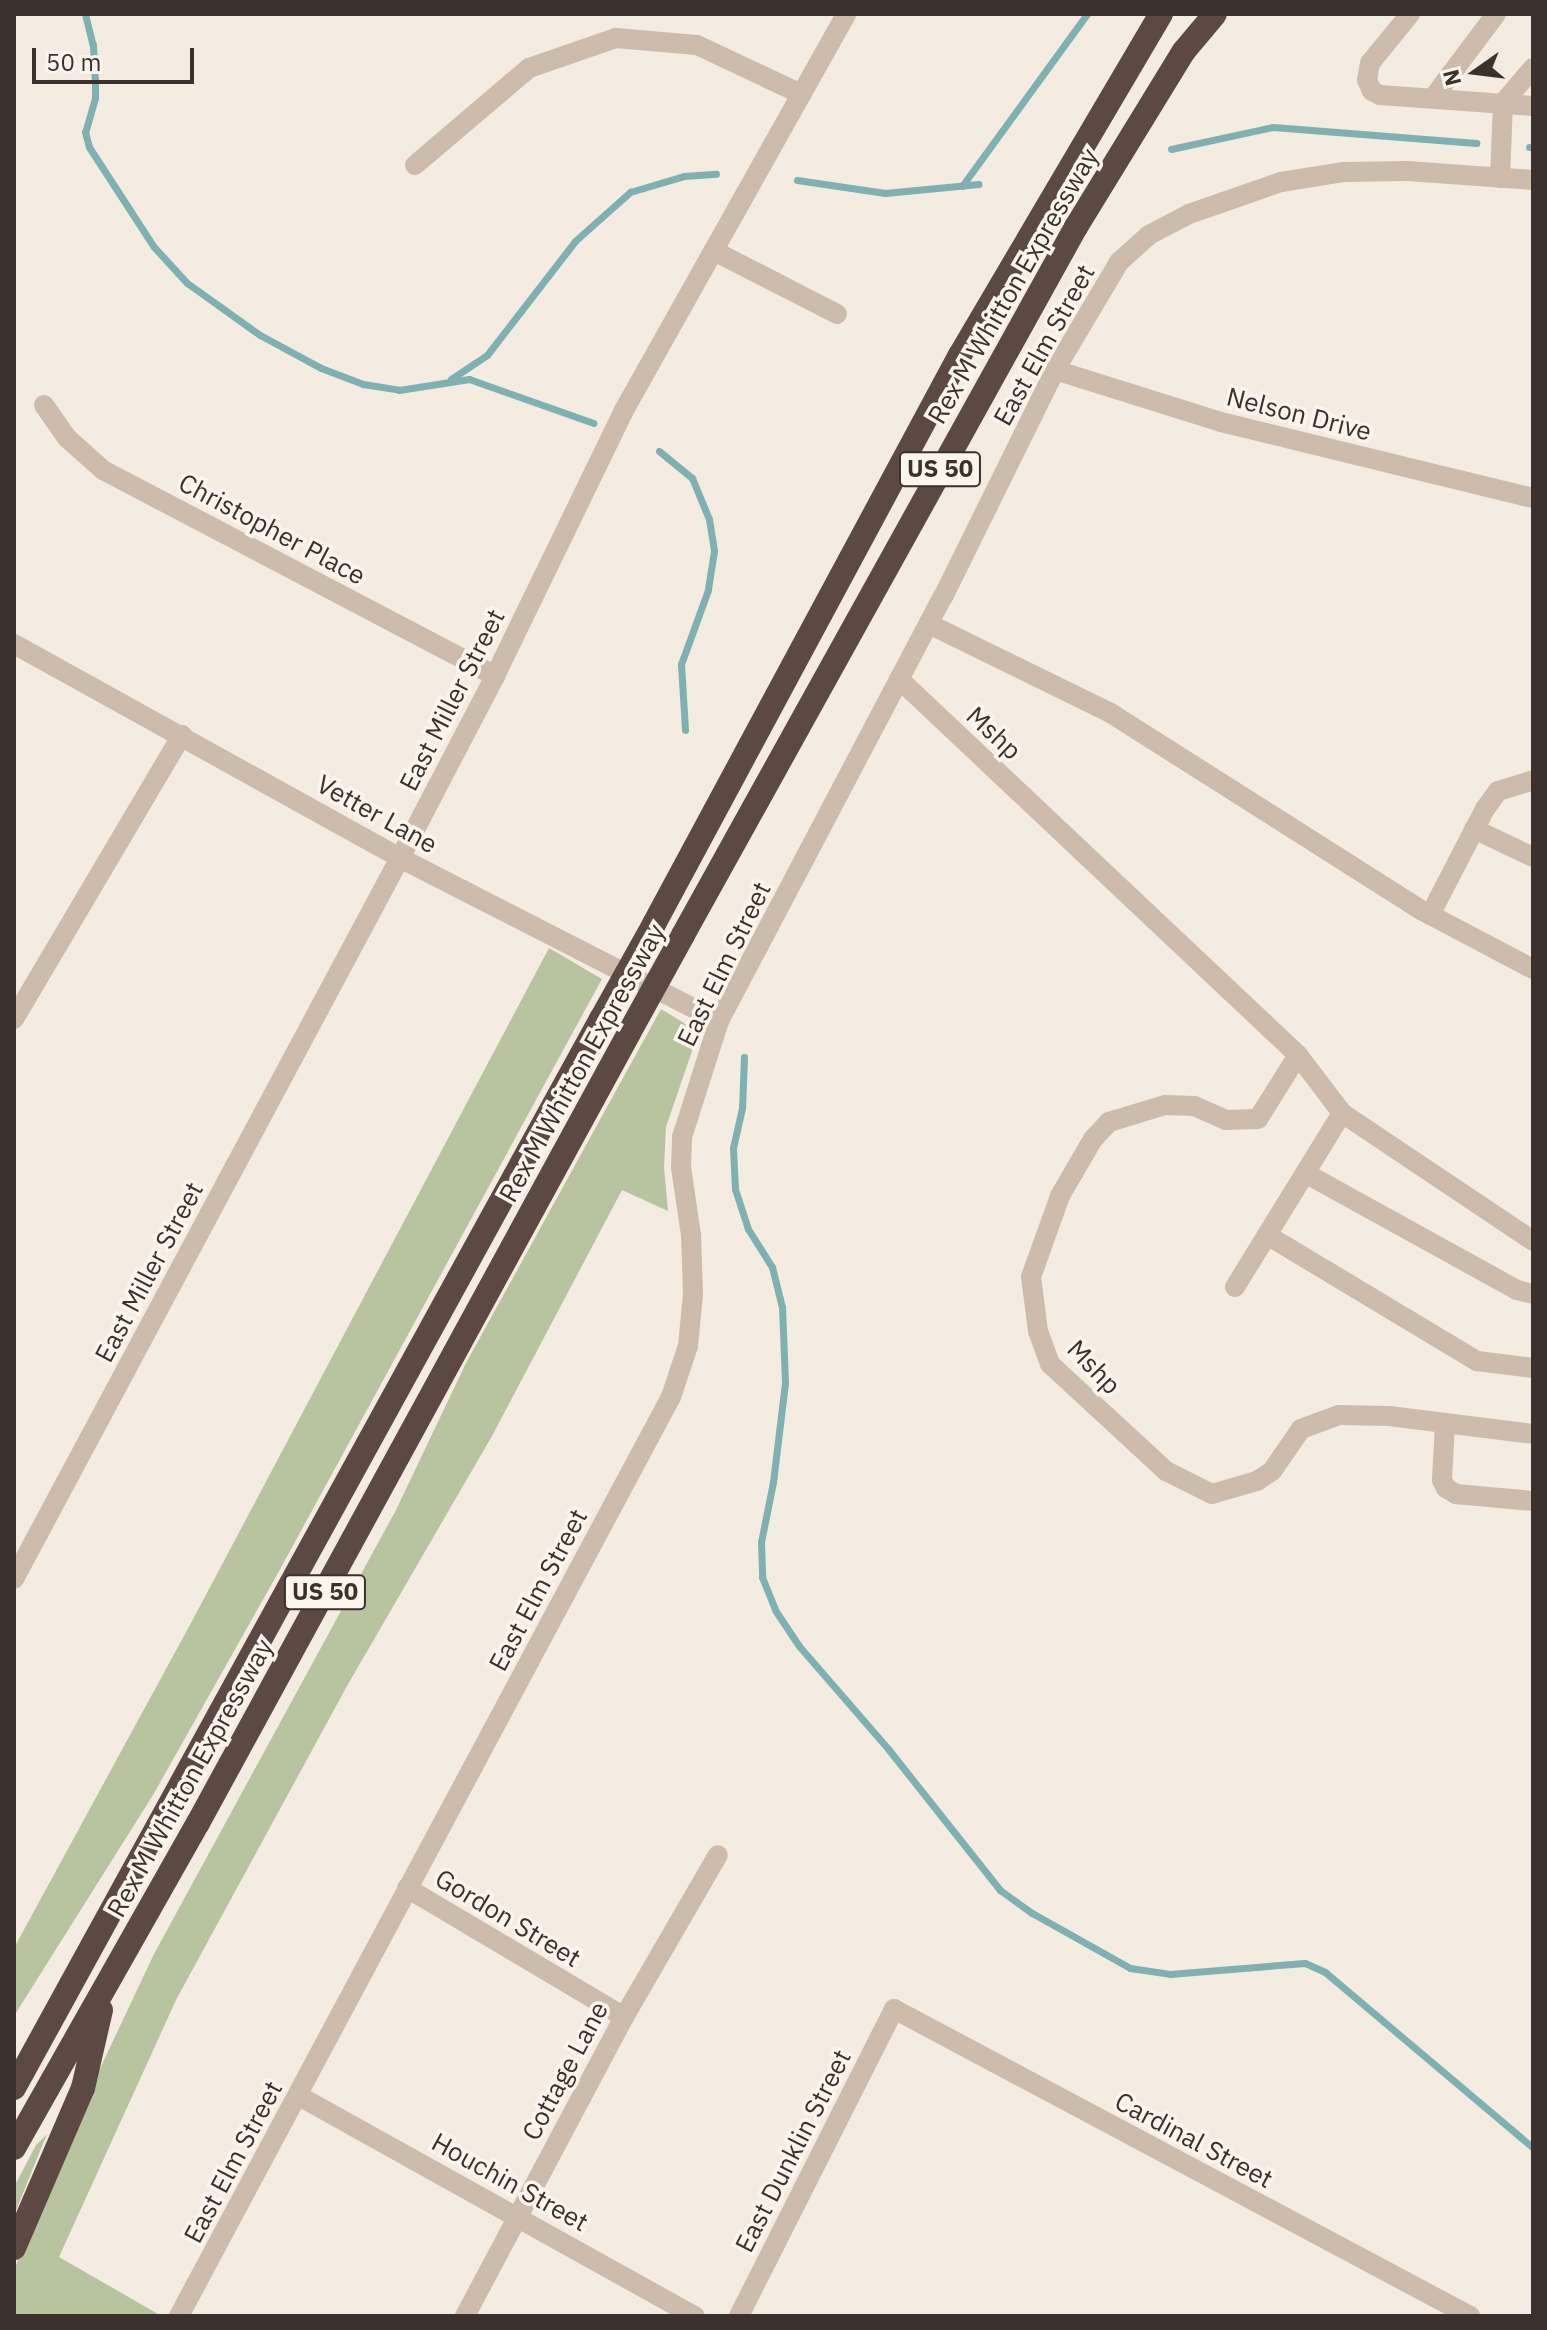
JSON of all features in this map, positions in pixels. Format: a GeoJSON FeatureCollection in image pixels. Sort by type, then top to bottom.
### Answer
{"type":"FeatureCollection","features":[{"type":"Feature","properties":{"kind":"highway","name":"Rex M Whitton Expressway"},"geometry":{"type":"LineString","coordinates":[[14,2088],[654,924],[960,355],[1161,14]]}},
{"type":"Feature","properties":{"kind":"highway","name":"Rex M Whitton Expressway"},"geometry":{"type":"LineString","coordinates":[[14,2148],[108,1983],[1076,227],[1184,51],[1215,14]]}},
{"type":"Feature","properties":{"kind":"highway"},"geometry":{"type":"LineString","coordinates":[[14,2060],[79,1970]]}},
{"type":"Feature","properties":{"kind":"highway"},"geometry":{"type":"LineString","coordinates":[[14,2248],[83,2088],[108,1983]]}},
{"type":"Feature","properties":{"kind":"street","name":"East Miller Street"},"geometry":{"type":"LineString","coordinates":[[14,1579],[495,676],[623,412],[846,14]]}},
{"type":"Feature","properties":{"kind":"street"},"geometry":{"type":"LineString","coordinates":[[1410,14],[1370,63],[1367,80],[1372,91],[1380,95],[1533,106]]}},
{"type":"Feature","properties":{"kind":"street"},"geometry":{"type":"LineString","coordinates":[[1433,98],[1496,14]]}},
{"type":"Feature","properties":{"kind":"street"},"geometry":{"type":"LineString","coordinates":[[415,165],[529,68],[616,38],[697,45],[801,94]]}},
{"type":"Feature","properties":{"kind":"street"},"geometry":{"type":"LineString","coordinates":[[1500,178],[1503,103],[1533,68]]}},
{"type":"Feature","properties":{"kind":"street","name":"East Elm Street"},"geometry":{"type":"LineString","coordinates":[[179,2316],[671,1397],[688,1346],[693,1294],[691,1235],[681,1167],[682,1137],[719,1021],[929,624],[1055,370],[1119,262],[1149,235],[1189,214],[1281,182],[1344,172],[1533,180]]}},
{"type":"Feature","properties":{"kind":"street"},"geometry":{"type":"LineString","coordinates":[[714,251],[837,314]]}},
{"type":"Feature","properties":{"kind":"street","name":"Nelson Drive"},"geometry":{"type":"LineString","coordinates":[[1055,370],[1221,422],[1533,498]]}},
{"type":"Feature","properties":{"kind":"street","name":"Christopher Place"},"geometry":{"type":"LineString","coordinates":[[44,405],[67,438],[103,470],[495,676]]}},
{"type":"Feature","properties":{"kind":"street"},"geometry":{"type":"LineString","coordinates":[[929,624],[1109,712],[1430,915],[1533,969]]}},
{"type":"Feature","properties":{"kind":"street","name":"Vetter Lane"},"geometry":{"type":"LineString","coordinates":[[14,644],[400,858],[719,1021]]}},
{"type":"Feature","properties":{"kind":"street","name":"Mshp"},"geometry":{"type":"LineString","coordinates":[[899,679],[1298,1055],[1342,1113],[1533,1241]]}},
{"type":"Feature","properties":{"kind":"street"},"geometry":{"type":"LineString","coordinates":[[14,1019],[182,735]]}},
{"type":"Feature","properties":{"kind":"street"},"geometry":{"type":"LineString","coordinates":[[1430,915],[1474,829],[1498,791],[1533,780]]}},
{"type":"Feature","properties":{"kind":"street"},"geometry":{"type":"LineString","coordinates":[[1474,829],[1533,857]]}},
{"type":"Feature","properties":{"kind":"street","name":"Mshp"},"geometry":{"type":"LineString","coordinates":[[1298,1055],[1258,1119],[1226,1120],[1194,1106],[1165,1105],[1109,1122],[1093,1139],[1060,1196],[1031,1277],[1031,1295],[1041,1343],[1050,1364],[1166,1471],[1212,1494],[1257,1481],[1272,1471],[1301,1429],[1314,1421],[1362,1414],[1533,1434]]}},
{"type":"Feature","properties":{"kind":"street"},"geometry":{"type":"LineString","coordinates":[[1235,1287],[1342,1113]]}},
{"type":"Feature","properties":{"kind":"street"},"geometry":{"type":"LineString","coordinates":[[1305,1173],[1517,1290],[1533,1294]]}},
{"type":"Feature","properties":{"kind":"street"},"geometry":{"type":"LineString","coordinates":[[1267,1235],[1477,1361],[1533,1368]]}},
{"type":"Feature","properties":{"kind":"street"},"geometry":{"type":"LineString","coordinates":[[1445,1424],[1442,1480],[1446,1488],[1456,1494],[1533,1501]]}},
{"type":"Feature","properties":{"kind":"street","name":"Cottage Lane"},"geometry":{"type":"LineString","coordinates":[[465,2316],[624,2017],[718,1855]]}},
{"type":"Feature","properties":{"kind":"street","name":"Gordon Street"},"geometry":{"type":"LineString","coordinates":[[407,1888],[624,2017]]}},
{"type":"Feature","properties":{"kind":"street","name":"East Dunklin Street"},"geometry":{"type":"LineString","coordinates":[[739,2316],[894,2009]]}},
{"type":"Feature","properties":{"kind":"street","name":"Cardinal Street"},"geometry":{"type":"LineString","coordinates":[[894,2009],[1470,2316]]}},
{"type":"Feature","properties":{"kind":"street","name":"Houchin Street"},"geometry":{"type":"LineString","coordinates":[[299,2096],[695,2316]]}},
{"type":"Feature","properties":{"kind":"green space"},"geometry":{"type":"Polygon","coordinates":[[[549,948],[602,979],[278,1573],[153,1795],[14,2016],[14,1948],[191,1623],[549,948]]]}},
{"type":"Feature","properties":{"kind":"green space"},"geometry":{"type":"Polygon","coordinates":[[[661,1009],[684,1023],[691,1033],[692,1051],[666,1127],[664,1167],[668,1211],[622,1190],[492,1436],[347,1686],[176,2000],[59,2257],[158,2314],[14,2316],[14,2270],[70,2132],[154,1954],[396,1510],[466,1363],[661,1009]]]}},
{"type":"Feature","properties":{"kind":"green space"},"geometry":{"type":"Polygon","coordinates":[[[47,2134],[14,2216],[14,2187],[36,2145],[47,2134]]]}},
{"type":"Feature","properties":{"kind":"waterway"},"geometry":{"type":"LineString","coordinates":[[85,14],[93,45],[95,79],[95,98],[85,132],[89,147],[154,247],[187,283],[260,335],[321,368],[363,384],[399,390],[469,379],[593,423]]}},
{"type":"Feature","properties":{"kind":"waterway"},"geometry":{"type":"LineString","coordinates":[[962,186],[1087,14]]}},
{"type":"Feature","properties":{"kind":"waterway"},"geometry":{"type":"LineString","coordinates":[[1171,149],[1273,127],[1476,143]]}},
{"type":"Feature","properties":{"kind":"waterway"},"geometry":{"type":"LineString","coordinates":[[451,379],[487,355],[575,241],[630,192],[684,176],[716,174]]}},
{"type":"Feature","properties":{"kind":"waterway"},"geometry":{"type":"LineString","coordinates":[[797,180],[885,193],[979,184]]}},
{"type":"Feature","properties":{"kind":"waterway"},"geometry":{"type":"LineString","coordinates":[[659,451],[692,478],[709,519],[714,551],[708,590],[681,664],[685,730]]}},
{"type":"Feature","properties":{"kind":"waterway"},"geometry":{"type":"LineString","coordinates":[[744,1057],[742,1108],[733,1148],[735,1189],[748,1229],[772,1267],[782,1307],[785,1383],[773,1482],[761,1542],[762,1577],[775,1610],[799,1646],[889,1750],[1000,1890],[1032,1913],[1130,1968],[1170,1974],[1305,1963],[1325,1972],[1533,2148]]}}]}
